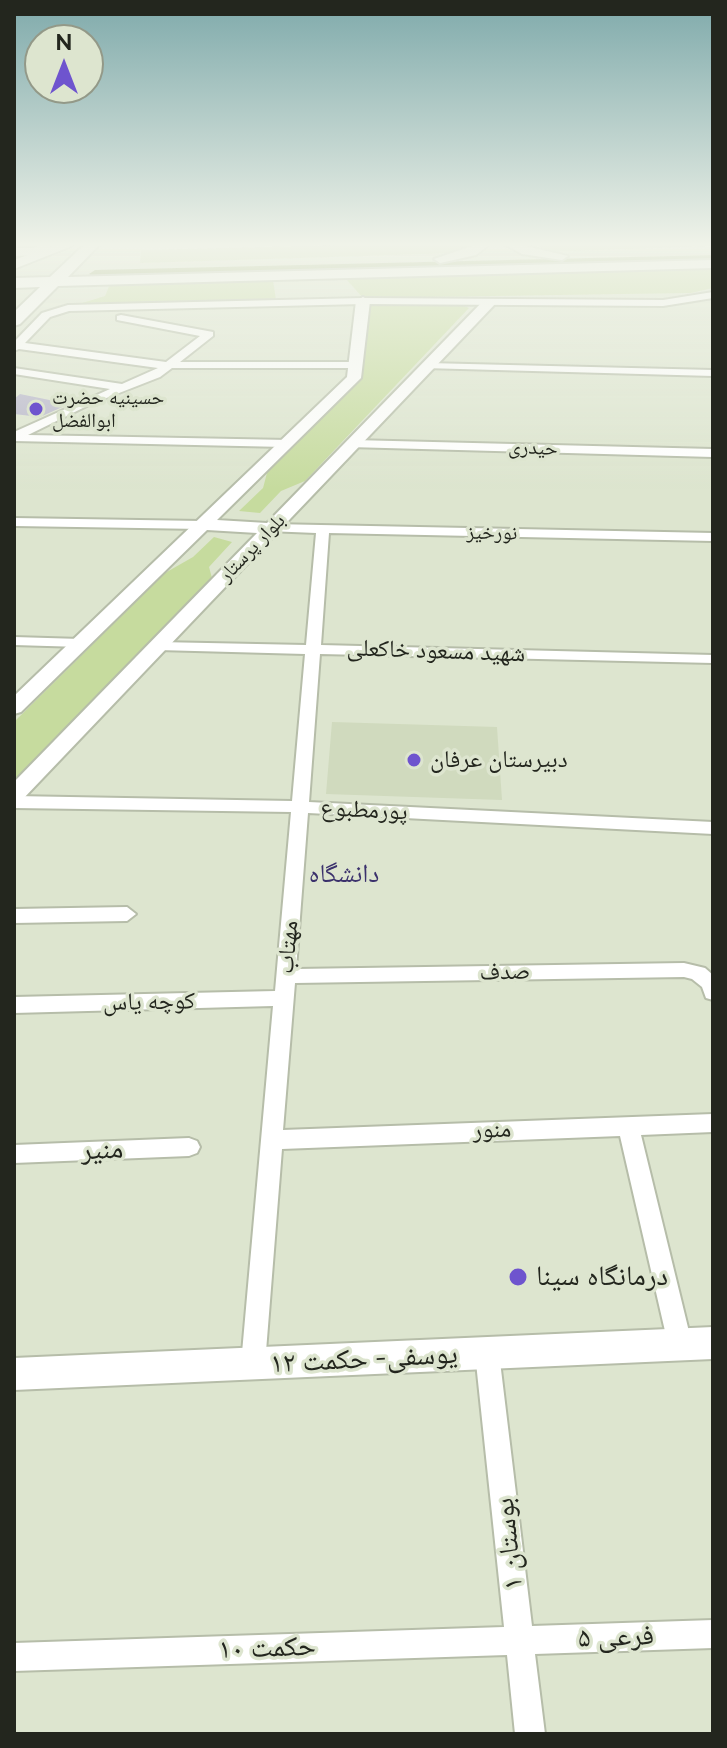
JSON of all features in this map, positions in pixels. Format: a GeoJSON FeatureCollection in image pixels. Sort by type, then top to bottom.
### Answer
{"type":"FeatureCollection","features":[{"type":"Feature","properties":{"kind":"street"},"geometry":{"type":"LineString","coordinates":[[15,346],[34,327]]}},
{"type":"Feature","properties":{"kind":"street"},"geometry":{"type":"LineString","coordinates":[[14,438],[87,402],[156,375],[209,334],[168,327]]}},
{"type":"Feature","properties":{"kind":"street"},"geometry":{"type":"LineString","coordinates":[[14,708],[354,378],[360,327]]}},
{"type":"Feature","properties":{"kind":"street","name":"بلوار پرستار"},"geometry":{"type":"LineString","coordinates":[[14,795],[466,327]]}},
{"type":"Feature","properties":{"kind":"street"},"geometry":{"type":"LineString","coordinates":[[15,346],[151,365],[356,365]]}},
{"type":"Feature","properties":{"kind":"street"},"geometry":{"type":"LineString","coordinates":[[428,366],[713,373]]}},
{"type":"Feature","properties":{"kind":"street"},"geometry":{"type":"LineString","coordinates":[[14,371],[125,389]]}},
{"type":"Feature","properties":{"kind":"street"},"geometry":{"type":"LineString","coordinates":[[14,438],[285,443]]}},
{"type":"Feature","properties":{"kind":"street","name":"حیدری"},"geometry":{"type":"LineString","coordinates":[[353,444],[713,453]]}},
{"type":"Feature","properties":{"kind":"street"},"geometry":{"type":"LineString","coordinates":[[14,522],[272,528]]}},
{"type":"Feature","properties":{"kind":"street","name":"نورخیز"},"geometry":{"type":"LineString","coordinates":[[272,528],[713,537]]}},
{"type":"Feature","properties":{"kind":"street","name":"مهتاب"},"geometry":{"type":"LineString","coordinates":[[253,1364],[323,530]]}},
{"type":"Feature","properties":{"kind":"street"},"geometry":{"type":"LineString","coordinates":[[14,641],[81,643]]}},
{"type":"Feature","properties":{"kind":"street","name":"شهید مسعود خاکعلی"},"geometry":{"type":"LineString","coordinates":[[158,646],[713,659]]}},
{"type":"Feature","properties":{"kind":"street","name":"پورمطبوع"},"geometry":{"type":"LineString","coordinates":[[14,802],[300,807],[713,828]]}},
{"type":"Feature","properties":{"kind":"street"},"geometry":{"type":"LineString","coordinates":[[14,916],[127,914]]}},
{"type":"Feature","properties":{"kind":"street","name":"صدف"},"geometry":{"type":"LineString","coordinates":[[286,976],[684,970],[698,973],[711,984],[713,993]]}},
{"type":"Feature","properties":{"kind":"street","name":"کوچه یاس"},"geometry":{"type":"LineString","coordinates":[[14,1005],[284,998]]}},
{"type":"Feature","properties":{"kind":"street","name":"منور"},"geometry":{"type":"LineString","coordinates":[[272,1140],[713,1123]]}},
{"type":"Feature","properties":{"kind":"street"},"geometry":{"type":"LineString","coordinates":[[628,1125],[680,1344]]}},
{"type":"Feature","properties":{"kind":"street","name":"منیر"},"geometry":{"type":"LineString","coordinates":[[14,1154],[189,1147]]}},
{"type":"Feature","properties":{"kind":"street","name":"یوسفی- حکمت ۱۲"},"geometry":{"type":"LineString","coordinates":[[14,1374],[713,1343]]}},
{"type":"Feature","properties":{"kind":"street","name":"بوستان ۱"},"geometry":{"type":"LineString","coordinates":[[487,1353],[530,1734]]}},
{"type":"Feature","properties":{"kind":"street","name":"فرعی ۵"},"geometry":{"type":"LineString","coordinates":[[520,1640],[713,1634]]}},
{"type":"Feature","properties":{"kind":"street","name":"حکمت ۱۰"},"geometry":{"type":"LineString","coordinates":[[14,1657],[520,1640]]}},
{"type":"Feature","properties":{"kind":"shaded area","name":"دبیرستان عرفان"},"geometry":{"type":"Polygon","coordinates":[[[332,722],[497,727],[502,800],[326,794],[332,722]]]}},
{"type":"Feature","properties":{"kind":"green space"},"geometry":{"type":"Polygon","coordinates":[[[365,327],[451,327],[305,481],[281,491],[260,513],[239,511],[263,488],[267,473],[361,379],[365,327]]]}},
{"type":"Feature","properties":{"kind":"green space"},"geometry":{"type":"Polygon","coordinates":[[[214,537],[232,542],[209,567],[212,578],[14,782],[14,722],[165,573],[193,557],[214,537]]]}},
{"type":"Feature","properties":{"kind":"building","name":"حسینیه حضرت ابوالفضل"},"geometry":{"type":"Polygon","coordinates":[[[20,394],[69,404],[40,417],[14,414],[14,399],[20,394]]]}},
{"type":"Feature","properties":{"kind":"place","name":"حسینیه حضرت ابوالفضل"},"geometry":{"type":"Point","coordinates":[36,409]}},
{"type":"Feature","properties":{"kind":"place","name":"دبیرستان عرفان"},"geometry":{"type":"Point","coordinates":[414,760]}},
{"type":"Feature","properties":{"kind":"place","name":"درمانگاه سینا"},"geometry":{"type":"Point","coordinates":[518,1277]}},
{"type":"Feature","properties":{"kind":"district","name":"دانشگاه"},"geometry":{"type":"Point","coordinates":[344,874]}}]}
